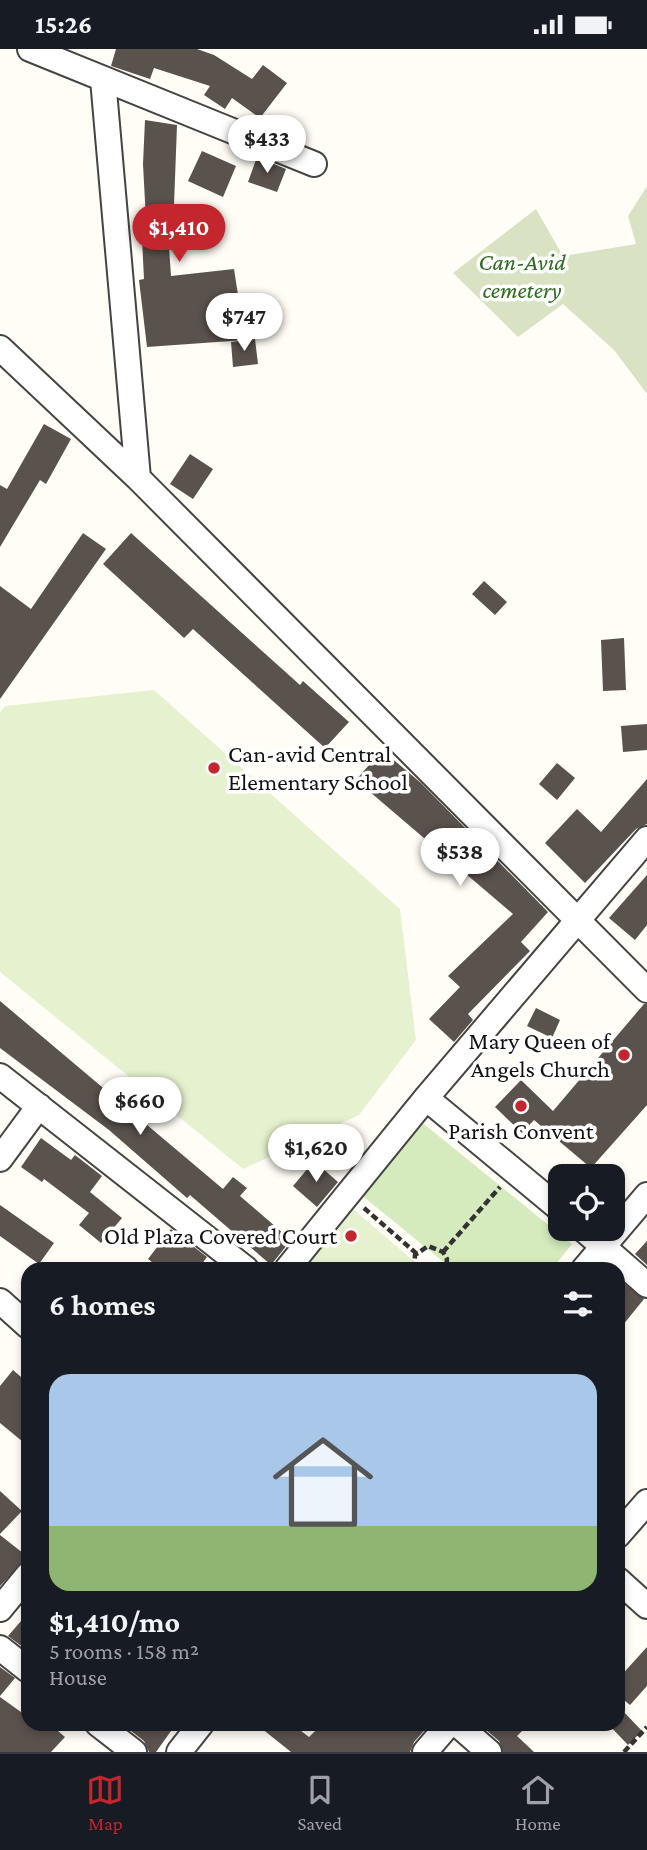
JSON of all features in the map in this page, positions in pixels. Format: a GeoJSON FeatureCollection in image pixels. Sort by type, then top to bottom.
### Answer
{"type":"FeatureCollection","features":[{"type":"Feature","properties":{"kind":"street"},"geometry":{"type":"LineString","coordinates":[[30,49],[314,164]]}},
{"type":"Feature","properties":{"kind":"street"},"geometry":{"type":"LineString","coordinates":[[103,79],[138,478]]}},
{"type":"Feature","properties":{"kind":"street"},"geometry":{"type":"LineString","coordinates":[[0,348],[138,478],[647,990]]}},
{"type":"Feature","properties":{"kind":"street"},"geometry":{"type":"LineString","coordinates":[[293,1262],[575,920],[647,839]]}},
{"type":"Feature","properties":{"kind":"street"},"geometry":{"type":"LineString","coordinates":[[0,1076],[237,1262]]}},
{"type":"Feature","properties":{"kind":"street"},"geometry":{"type":"LineString","coordinates":[[426,1098],[548,1199]]}},
{"type":"Feature","properties":{"kind":"street"},"geometry":{"type":"LineString","coordinates":[[0,1159],[39,1106]]}},
{"type":"Feature","properties":{"kind":"street"},"geometry":{"type":"LineString","coordinates":[[590,1262],[647,1195]]}},
{"type":"Feature","properties":{"kind":"street"},"geometry":{"type":"LineString","coordinates":[[599,1241],[622,1262]]}},
{"type":"Feature","properties":{"kind":"street"},"geometry":{"type":"LineString","coordinates":[[625,1265],[647,1285]]}},
{"type":"Feature","properties":{"kind":"street"},"geometry":{"type":"LineString","coordinates":[[0,1301],[21,1320]]}},
{"type":"Feature","properties":{"kind":"street"},"geometry":{"type":"LineString","coordinates":[[625,1527],[647,1502]]}},
{"type":"Feature","properties":{"kind":"street"},"geometry":{"type":"LineString","coordinates":[[0,1609],[21,1584]]}},
{"type":"Feature","properties":{"kind":"street"},"geometry":{"type":"LineString","coordinates":[[625,1586],[647,1606]]}},
{"type":"Feature","properties":{"kind":"street"},"geometry":{"type":"LineString","coordinates":[[0,1648],[21,1664]]}},
{"type":"Feature","properties":{"kind":"street"},"geometry":{"type":"LineString","coordinates":[[107,1731],[134,1752]]}},
{"type":"Feature","properties":{"kind":"street"},"geometry":{"type":"LineString","coordinates":[[179,1752],[196,1731]]}},
{"type":"Feature","properties":{"kind":"street"},"geometry":{"type":"LineString","coordinates":[[425,1752],[443,1731]]}},
{"type":"Feature","properties":{"kind":"street"},"geometry":{"type":"LineString","coordinates":[[465,1731],[489,1752]]}},
{"type":"Feature","properties":{"kind":"path"},"geometry":{"type":"LineString","coordinates":[[443,1252],[514,1171]]}},
{"type":"Feature","properties":{"kind":"path"},"geometry":{"type":"LineString","coordinates":[[347,1193],[417,1254]]}},
{"type":"Feature","properties":{"kind":"path"},"geometry":{"type":"LineString","coordinates":[[415,1262],[417,1254],[428,1246],[443,1252]]}},
{"type":"Feature","properties":{"kind":"path"},"geometry":{"type":"LineString","coordinates":[[443,1252],[445,1262]]}},
{"type":"Feature","properties":{"kind":"path"},"geometry":{"type":"LineString","coordinates":[[624,1752],[647,1727]]}},
{"type":"Feature","properties":{"kind":"green space","name":"Can-Avid cemetery"},"geometry":{"type":"Polygon","coordinates":[[[647,186],[647,394],[614,350],[563,304],[518,337],[453,273],[536,209],[563,256],[636,244],[628,216],[647,186]]]}},
{"type":"Feature","properties":{"kind":"green space"},"geometry":{"type":"Polygon","coordinates":[[[154,690],[400,909],[416,1040],[359,1115],[243,1169],[0,972],[0,712],[5,706],[154,690]]]}},
{"type":"Feature","properties":{"kind":"green space"},"geometry":{"type":"Polygon","coordinates":[[[414,1116],[548,1225],[548,1241],[568,1241],[572,1244],[558,1262],[443,1262],[354,1189],[414,1116]]]}},
{"type":"Feature","properties":{"kind":"green space","name":"Old Plaza Covered Court"},"geometry":{"type":"Polygon","coordinates":[[[346,1203],[415,1262],[294,1262],[346,1203]]]}},
{"type":"Feature","properties":{"kind":"building"},"geometry":{"type":"Polygon","coordinates":[[[116,49],[197,49],[214,55],[252,79],[263,65],[287,83],[260,118],[232,98],[225,109],[204,95],[210,86],[154,68],[150,79],[111,66],[116,49]]]}},
{"type":"Feature","properties":{"kind":"building"},"geometry":{"type":"Polygon","coordinates":[[[145,120],[177,125],[173,232],[168,232],[171,276],[234,269],[245,340],[147,347],[139,280],[144,279],[142,239],[147,239],[143,164],[145,120]]]}},
{"type":"Feature","properties":{"kind":"building"},"geometry":{"type":"Polygon","coordinates":[[[202,151],[236,166],[223,197],[188,181],[202,151]]]}},
{"type":"Feature","properties":{"kind":"building"},"geometry":{"type":"Polygon","coordinates":[[[257,157],[286,169],[277,192],[248,182],[257,157]]]}},
{"type":"Feature","properties":{"kind":"building"},"geometry":{"type":"Polygon","coordinates":[[[255,339],[258,364],[233,367],[231,342],[255,339]]]}},
{"type":"Feature","properties":{"kind":"building"},"geometry":{"type":"Polygon","coordinates":[[[44,424],[71,439],[46,484],[40,480],[0,547],[0,485],[7,489],[44,424]]]}},
{"type":"Feature","properties":{"kind":"building"},"geometry":{"type":"Polygon","coordinates":[[[190,454],[213,469],[193,499],[170,484],[190,454]]]}},
{"type":"Feature","properties":{"kind":"building"},"geometry":{"type":"Polygon","coordinates":[[[83,533],[106,549],[0,699],[0,586],[31,609],[83,533]]]}},
{"type":"Feature","properties":{"kind":"building"},"geometry":{"type":"Polygon","coordinates":[[[131,533],[300,685],[303,681],[349,722],[325,748],[193,629],[184,638],[103,564],[131,533]]]}},
{"type":"Feature","properties":{"kind":"building"},"geometry":{"type":"Polygon","coordinates":[[[484,581],[507,602],[495,615],[472,594],[484,581]]]}},
{"type":"Feature","properties":{"kind":"building"},"geometry":{"type":"Polygon","coordinates":[[[624,638],[626,690],[603,691],[601,640],[624,638]]]}},
{"type":"Feature","properties":{"kind":"building"},"geometry":{"type":"Polygon","coordinates":[[[647,724],[647,750],[623,752],[621,726],[647,724]]]}},
{"type":"Feature","properties":{"kind":"building"},"geometry":{"type":"Polygon","coordinates":[[[382,750],[421,783],[548,912],[521,942],[530,951],[468,1014],[473,1020],[454,1042],[429,1019],[460,987],[448,976],[513,914],[356,780],[382,750]]]}},
{"type":"Feature","properties":{"kind":"building"},"geometry":{"type":"Polygon","coordinates":[[[557,763],[575,778],[557,800],[539,784],[557,763]]]}},
{"type":"Feature","properties":{"kind":"building"},"geometry":{"type":"Polygon","coordinates":[[[647,779],[647,824],[636,829],[585,883],[545,843],[577,809],[601,832],[647,779]]]}},
{"type":"Feature","properties":{"kind":"building"},"geometry":{"type":"Polygon","coordinates":[[[647,875],[647,925],[635,940],[609,918],[647,875]]]}},
{"type":"Feature","properties":{"kind":"building"},"geometry":{"type":"Polygon","coordinates":[[[0,1001],[223,1189],[233,1177],[247,1188],[240,1196],[291,1240],[273,1262],[268,1262],[190,1195],[187,1198],[109,1130],[0,1048],[0,1001]]]}},
{"type":"Feature","properties":{"kind":"building"},"geometry":{"type":"Polygon","coordinates":[[[644,1004],[647,1004],[647,1105],[595,1164],[586,1164],[534,1120],[522,1133],[495,1107],[521,1080],[553,1111],[644,1004]]]}},
{"type":"Feature","properties":{"kind":"building"},"geometry":{"type":"Polygon","coordinates":[[[536,1008],[560,1020],[552,1038],[527,1026],[536,1008]]]}},
{"type":"Feature","properties":{"kind":"building"},"geometry":{"type":"Polygon","coordinates":[[[41,1138],[71,1160],[75,1155],[102,1176],[90,1192],[122,1218],[101,1243],[79,1225],[89,1213],[44,1179],[42,1182],[21,1167],[41,1138]]]}},
{"type":"Feature","properties":{"kind":"building"},"geometry":{"type":"Polygon","coordinates":[[[314,1161],[338,1182],[317,1207],[293,1186],[314,1161]]]}},
{"type":"Feature","properties":{"kind":"building"},"geometry":{"type":"Polygon","coordinates":[[[0,1205],[54,1243],[40,1262],[36,1262],[0,1236],[0,1205]]]}},
{"type":"Feature","properties":{"kind":"building"},"geometry":{"type":"Polygon","coordinates":[[[171,1229],[207,1257],[203,1262],[152,1262],[148,1259],[171,1229]]]}},
{"type":"Feature","properties":{"kind":"building"},"geometry":{"type":"Polygon","coordinates":[[[647,1241],[647,1265],[635,1254],[647,1241]]]}},
{"type":"Feature","properties":{"kind":"building"},"geometry":{"type":"Polygon","coordinates":[[[625,1284],[644,1299],[625,1322],[625,1284]]]}},
{"type":"Feature","properties":{"kind":"building"},"geometry":{"type":"Polygon","coordinates":[[[13,1370],[21,1377],[21,1440],[0,1423],[0,1386],[13,1370]]]}},
{"type":"Feature","properties":{"kind":"building"},"geometry":{"type":"Polygon","coordinates":[[[0,1491],[21,1512],[0,1534],[0,1491]]]}},
{"type":"Feature","properties":{"kind":"building"},"geometry":{"type":"Polygon","coordinates":[[[0,1535],[21,1552],[21,1564],[0,1586],[0,1535]]]}},
{"type":"Feature","properties":{"kind":"building"},"geometry":{"type":"Polygon","coordinates":[[[21,1621],[21,1646],[8,1636],[21,1621]]]}},
{"type":"Feature","properties":{"kind":"building"},"geometry":{"type":"Polygon","coordinates":[[[647,1647],[647,1686],[630,1705],[625,1701],[625,1671],[647,1647]]]}},
{"type":"Feature","properties":{"kind":"building"},"geometry":{"type":"Polygon","coordinates":[[[0,1667],[15,1678],[0,1696],[0,1667]]]}},
{"type":"Feature","properties":{"kind":"building"},"geometry":{"type":"Polygon","coordinates":[[[0,1697],[21,1712],[21,1731],[58,1731],[65,1737],[51,1752],[0,1752],[0,1697]]]}},
{"type":"Feature","properties":{"kind":"building"},"geometry":{"type":"Polygon","coordinates":[[[625,1713],[642,1731],[628,1745],[615,1731],[625,1731],[625,1713]]]}},
{"type":"Feature","properties":{"kind":"building"},"geometry":{"type":"Polygon","coordinates":[[[131,1731],[171,1731],[156,1752],[149,1752],[144,1741],[131,1731]]]}},
{"type":"Feature","properties":{"kind":"building"},"geometry":{"type":"Polygon","coordinates":[[[265,1731],[301,1731],[309,1737],[315,1731],[424,1731],[414,1742],[410,1752],[291,1752],[265,1731]]]}},
{"type":"Feature","properties":{"kind":"building"},"geometry":{"type":"Polygon","coordinates":[[[487,1731],[522,1731],[517,1736],[534,1752],[503,1752],[499,1741],[487,1731]]]}},
{"type":"Feature","properties":{"kind":"place","name":"Can-avid Central Elementary School"},"geometry":{"type":"Point","coordinates":[214,768]}},
{"type":"Feature","properties":{"kind":"place","name":"Mary Queen of Angels Church"},"geometry":{"type":"Point","coordinates":[624,1055]}},
{"type":"Feature","properties":{"kind":"place","name":"Parish Convent"},"geometry":{"type":"Point","coordinates":[521,1106]}},
{"type":"Feature","properties":{"kind":"place","name":"Old Plaza Covered Court"},"geometry":{"type":"Point","coordinates":[351,1236]}}]}
